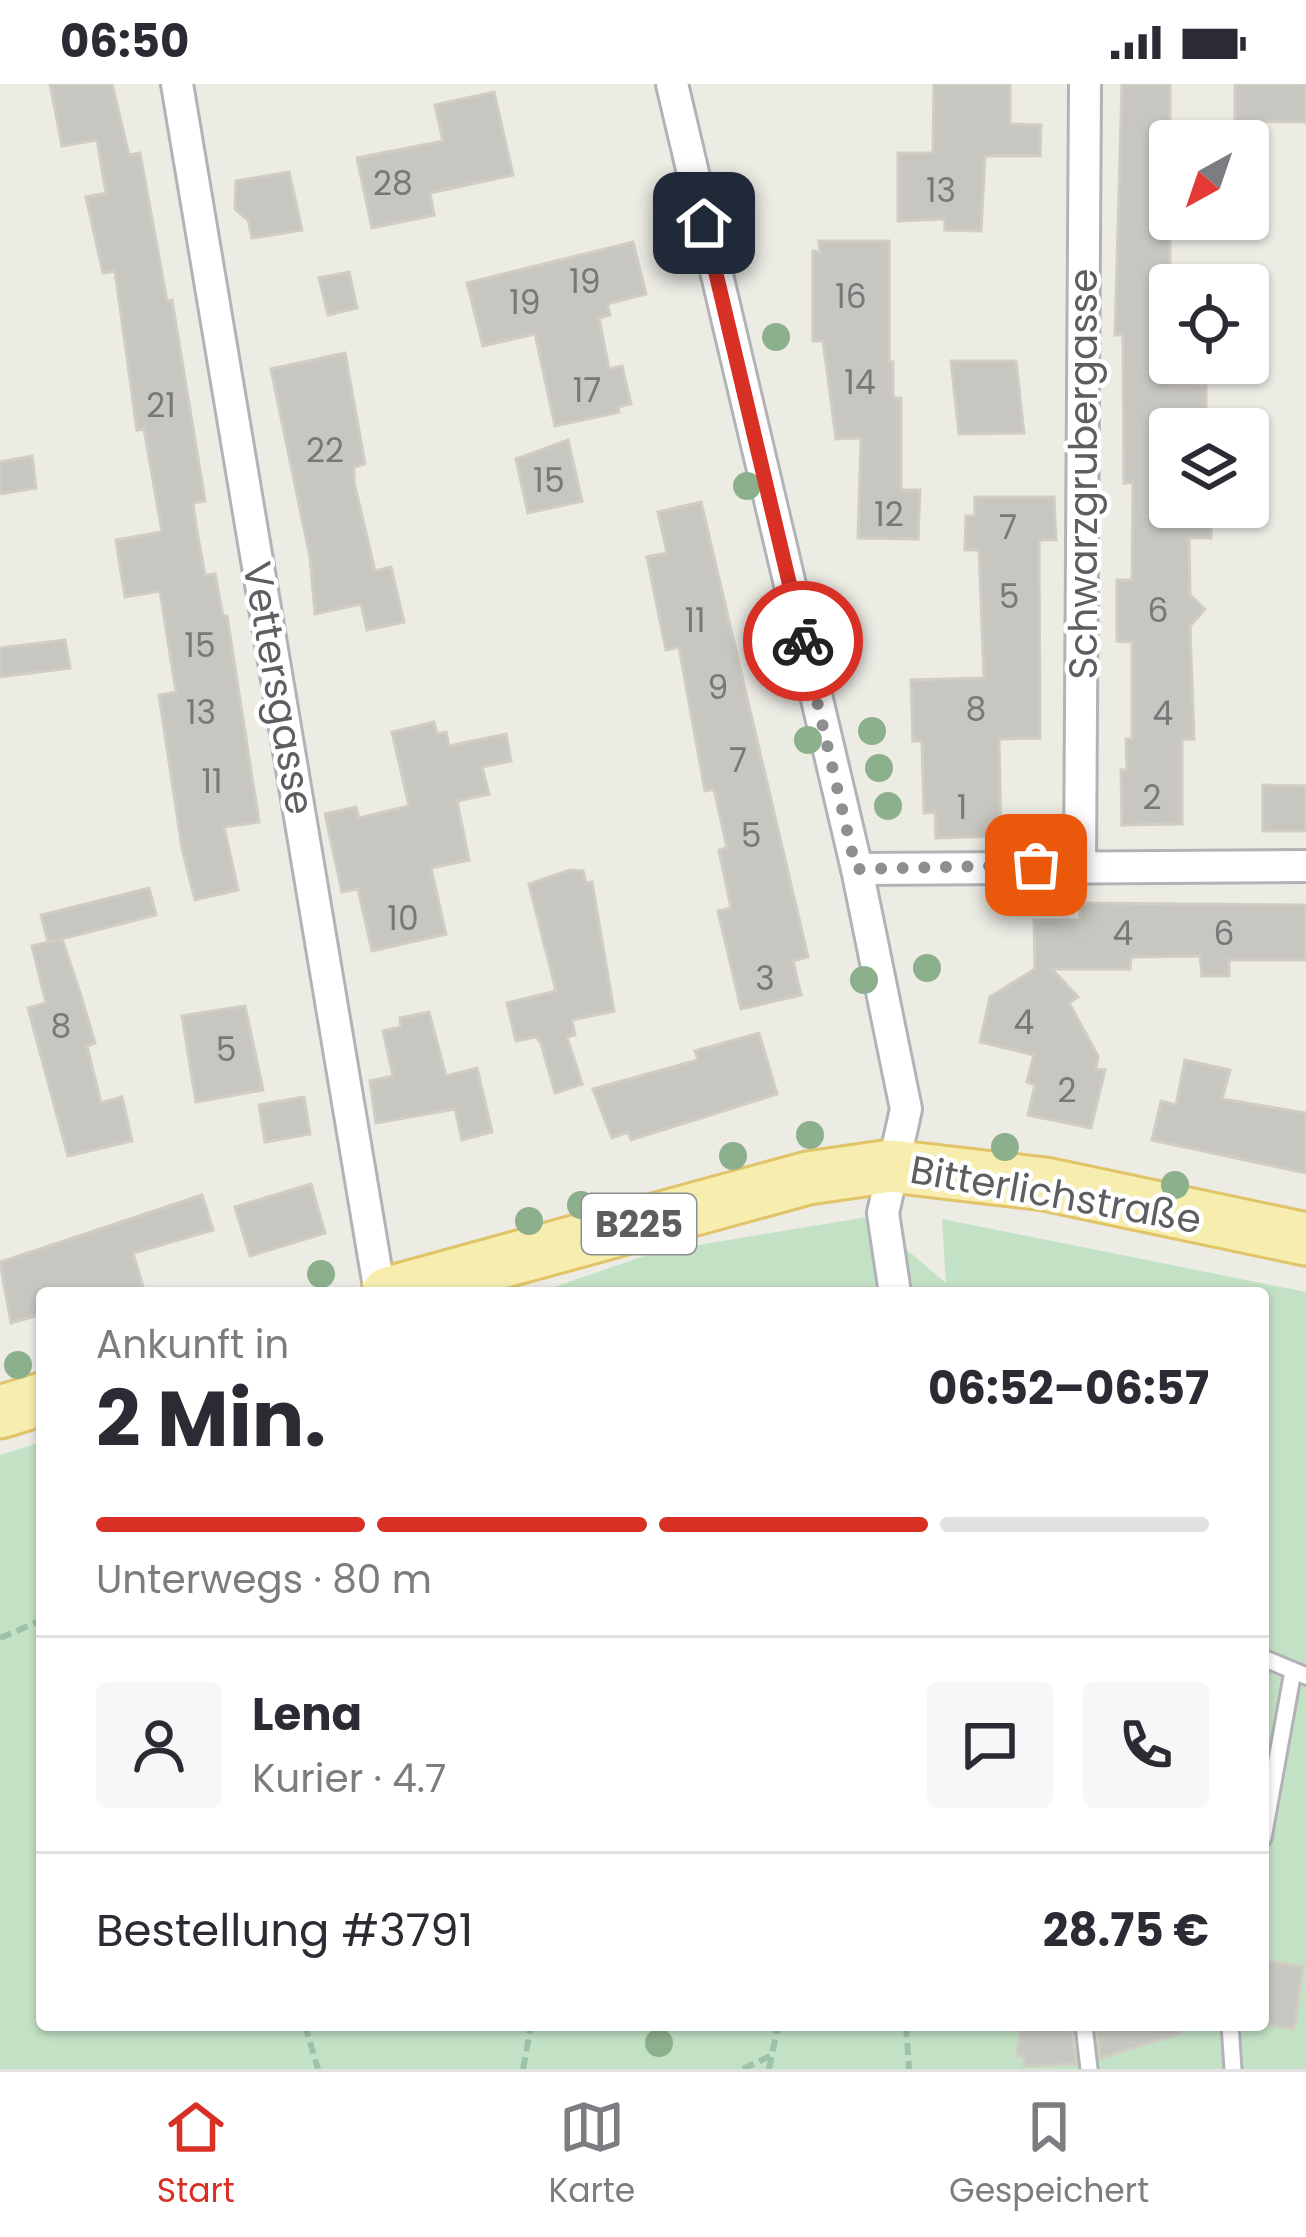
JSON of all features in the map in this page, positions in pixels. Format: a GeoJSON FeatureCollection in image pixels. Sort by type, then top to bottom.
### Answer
{"type":"FeatureCollection","features":[{"type":"Feature","properties":{"kind":"main road","name":"Bitterlichstraße"},"geometry":{"type":"LineString","coordinates":[[406,1287],[808,1178],[891,1166],[1045,1184],[1306,1239]]}},
{"type":"Feature","properties":{"kind":"main road"},"geometry":{"type":"LineString","coordinates":[[0,1412],[36,1402]]}},
{"type":"Feature","properties":{"kind":"street","name":"Vettersgasse"},"geometry":{"type":"LineString","coordinates":[[177,84],[383,1287]]}},
{"type":"Feature","properties":{"kind":"street"},"geometry":{"type":"LineString","coordinates":[[672,84],[856,869],[906,1109],[883,1213],[894,1287]]}},
{"type":"Feature","properties":{"kind":"street","name":"Schwarzgrubergasse"},"geometry":{"type":"LineString","coordinates":[[1080,864],[1085,84]]}},
{"type":"Feature","properties":{"kind":"street"},"geometry":{"type":"LineString","coordinates":[[856,869],[1306,866]]}},
{"type":"Feature","properties":{"kind":"lane"},"geometry":{"type":"LineString","coordinates":[[1269,1661],[1299,1674],[1269,1811]]}},
{"type":"Feature","properties":{"kind":"lane"},"geometry":{"type":"LineString","coordinates":[[1085,2031],[1089,2069]]}},
{"type":"Feature","properties":{"kind":"lane"},"geometry":{"type":"LineString","coordinates":[[1230,2031],[1233,2069]]}},
{"type":"Feature","properties":{"kind":"path"},"geometry":{"type":"LineString","coordinates":[[0,1638],[36,1623]]}},
{"type":"Feature","properties":{"kind":"path"},"geometry":{"type":"LineString","coordinates":[[307,2031],[319,2069]]}},
{"type":"Feature","properties":{"kind":"path"},"geometry":{"type":"LineString","coordinates":[[524,2069],[529,2031]]}},
{"type":"Feature","properties":{"kind":"path"},"geometry":{"type":"LineString","coordinates":[[769,2069],[777,2031]]}},
{"type":"Feature","properties":{"kind":"path"},"geometry":{"type":"LineString","coordinates":[[906,2031],[909,2069]]}},
{"type":"Feature","properties":{"kind":"path"},"geometry":{"type":"LineString","coordinates":[[743,2069],[772,2056]]}},
{"type":"Feature","properties":{"kind":"green space"},"geometry":{"type":"Polygon","coordinates":[[[868,1217],[946,1283],[942,1219],[1306,1292],[1306,2069],[0,2069],[0,1455],[36,1444],[36,2031],[1269,2031],[1269,1287],[554,1287],[656,1252],[868,1217]]]}},
{"type":"Feature","properties":{"kind":"building"},"geometry":{"type":"Polygon","coordinates":[[[50,84],[112,84],[129,155],[140,153],[167,301],[172,300],[205,501],[193,503],[197,532],[205,575],[215,574],[223,616],[227,616],[259,822],[224,827],[238,890],[195,900],[182,848],[159,695],[176,692],[160,591],[125,597],[116,540],[162,532],[144,429],[137,430],[115,271],[103,273],[86,197],[106,193],[97,140],[62,146],[50,84]]]}},
{"type":"Feature","properties":{"kind":"building"},"geometry":{"type":"Polygon","coordinates":[[[934,84],[1010,84],[1010,124],[1041,125],[1040,156],[985,156],[981,231],[945,230],[945,219],[898,221],[898,153],[933,153],[934,84]]]}},
{"type":"Feature","properties":{"kind":"building"},"geometry":{"type":"Polygon","coordinates":[[[1122,84],[1170,84],[1170,120],[1149,120],[1149,240],[1170,240],[1170,264],[1149,264],[1149,384],[1206,386],[1206,408],[1149,408],[1149,528],[1211,528],[1211,538],[1189,538],[1190,595],[1205,609],[1190,626],[1194,739],[1182,739],[1182,824],[1122,825],[1121,770],[1127,770],[1126,739],[1132,739],[1132,642],[1117,641],[1117,580],[1132,580],[1133,482],[1124,483],[1123,335],[1115,335],[1122,84]]]}},
{"type":"Feature","properties":{"kind":"building"},"geometry":{"type":"Polygon","coordinates":[[[1235,84],[1306,85],[1306,122],[1235,120],[1235,84]]]}},
{"type":"Feature","properties":{"kind":"building"},"geometry":{"type":"Polygon","coordinates":[[[494,92],[513,175],[430,193],[434,215],[372,228],[357,158],[443,141],[435,105],[494,92]]]}},
{"type":"Feature","properties":{"kind":"building"},"geometry":{"type":"Polygon","coordinates":[[[289,172],[302,230],[252,238],[248,220],[235,209],[236,181],[289,172]]]}},
{"type":"Feature","properties":{"kind":"building"},"geometry":{"type":"Polygon","coordinates":[[[819,241],[889,241],[889,362],[893,362],[893,398],[901,398],[901,490],[920,490],[918,539],[858,538],[861,438],[836,439],[823,341],[813,341],[813,251],[820,252],[819,241]]]}},
{"type":"Feature","properties":{"kind":"building"},"geometry":{"type":"Polygon","coordinates":[[[633,242],[646,294],[607,304],[610,315],[599,318],[609,369],[622,366],[631,404],[618,407],[619,412],[555,426],[535,334],[483,346],[467,283],[633,242]]]}},
{"type":"Feature","properties":{"kind":"building"},"geometry":{"type":"Polygon","coordinates":[[[349,272],[357,308],[328,315],[319,278],[349,272]]]}},
{"type":"Feature","properties":{"kind":"building"},"geometry":{"type":"Polygon","coordinates":[[[345,353],[365,464],[354,467],[354,482],[375,571],[391,567],[404,622],[367,630],[361,604],[315,614],[310,557],[271,369],[345,353]]]}},
{"type":"Feature","properties":{"kind":"building"},"geometry":{"type":"Polygon","coordinates":[[[951,361],[1016,361],[1024,433],[959,434],[951,361]]]}},
{"type":"Feature","properties":{"kind":"building"},"geometry":{"type":"Polygon","coordinates":[[[568,440],[582,501],[528,513],[516,459],[568,440]]]}},
{"type":"Feature","properties":{"kind":"building"},"geometry":{"type":"Polygon","coordinates":[[[32,456],[36,488],[0,494],[0,462],[32,456]]]}},
{"type":"Feature","properties":{"kind":"building"},"geometry":{"type":"Polygon","coordinates":[[[975,497],[1054,497],[1056,540],[1039,540],[1040,738],[999,739],[1001,836],[936,838],[935,812],[924,813],[922,741],[913,741],[911,680],[984,678],[979,550],[965,550],[966,516],[975,516],[975,497]]]}},
{"type":"Feature","properties":{"kind":"building"},"geometry":{"type":"Polygon","coordinates":[[[701,502],[808,957],[793,961],[801,995],[741,1009],[718,911],[731,908],[719,850],[727,848],[714,789],[705,791],[679,647],[666,650],[647,557],[667,553],[658,512],[701,502]]]}},
{"type":"Feature","properties":{"kind":"building"},"geometry":{"type":"Polygon","coordinates":[[[65,640],[70,668],[0,677],[0,648],[65,640]]]}},
{"type":"Feature","properties":{"kind":"building"},"geometry":{"type":"Polygon","coordinates":[[[434,722],[437,734],[446,732],[449,746],[506,734],[511,761],[482,767],[489,794],[457,801],[469,860],[431,868],[446,934],[372,951],[358,889],[342,892],[325,814],[356,807],[359,818],[409,806],[392,732],[434,722]]]}},
{"type":"Feature","properties":{"kind":"building"},"geometry":{"type":"Polygon","coordinates":[[[1263,785],[1306,786],[1306,831],[1263,831],[1263,785]]]}},
{"type":"Feature","properties":{"kind":"building"},"geometry":{"type":"Polygon","coordinates":[[[570,870],[583,871],[586,883],[592,882],[614,1011],[572,1020],[575,1035],[567,1037],[582,1084],[555,1093],[541,1043],[536,1037],[516,1041],[507,1003],[556,991],[529,884],[570,870]]]}},
{"type":"Feature","properties":{"kind":"building"},"geometry":{"type":"Polygon","coordinates":[[[149,888],[156,915],[49,942],[62,939],[80,993],[95,1043],[87,1046],[101,1103],[122,1097],[132,1141],[68,1156],[28,1008],[46,1003],[32,946],[48,942],[41,915],[149,888]]]}},
{"type":"Feature","properties":{"kind":"building"},"geometry":{"type":"Polygon","coordinates":[[[1080,903],[1306,905],[1306,960],[1229,960],[1229,976],[1202,976],[1200,956],[1131,957],[1130,969],[1052,969],[1078,997],[1069,1003],[1098,1056],[1096,1069],[1105,1070],[1091,1128],[1028,1115],[1035,1085],[1027,1082],[1034,1055],[980,1042],[990,997],[1035,969],[1034,920],[1080,920],[1080,903]]]}},
{"type":"Feature","properties":{"kind":"building"},"geometry":{"type":"Polygon","coordinates":[[[245,1006],[263,1090],[196,1102],[182,1016],[245,1006]]]}},
{"type":"Feature","properties":{"kind":"building"},"geometry":{"type":"Polygon","coordinates":[[[429,1012],[446,1076],[477,1068],[492,1132],[462,1140],[455,1109],[376,1123],[370,1081],[393,1076],[383,1031],[401,1027],[400,1018],[429,1012]]]}},
{"type":"Feature","properties":{"kind":"building"},"geometry":{"type":"Polygon","coordinates":[[[759,1033],[777,1094],[631,1140],[628,1132],[612,1138],[593,1089],[698,1060],[695,1051],[759,1033]]]}},
{"type":"Feature","properties":{"kind":"building"},"geometry":{"type":"Polygon","coordinates":[[[1185,1060],[1230,1070],[1222,1099],[1306,1113],[1306,1173],[1152,1140],[1161,1101],[1176,1105],[1185,1060]]]}},
{"type":"Feature","properties":{"kind":"building"},"geometry":{"type":"Polygon","coordinates":[[[304,1097],[310,1134],[265,1142],[259,1105],[304,1097]]]}},
{"type":"Feature","properties":{"kind":"building"},"geometry":{"type":"Polygon","coordinates":[[[311,1184],[325,1233],[250,1256],[235,1207],[311,1184]]]}},
{"type":"Feature","properties":{"kind":"building"},"geometry":{"type":"Polygon","coordinates":[[[202,1195],[213,1230],[133,1253],[143,1287],[36,1287],[36,1316],[11,1323],[0,1262],[202,1195]]]}},
{"type":"Feature","properties":{"kind":"building"},"geometry":{"type":"Polygon","coordinates":[[[1269,1961],[1303,1967],[1294,2029],[1269,2025],[1269,1961]]]}},
{"type":"Feature","properties":{"kind":"building"},"geometry":{"type":"Polygon","coordinates":[[[1019,2031],[1073,2031],[1076,2064],[1024,2066],[1024,2056],[1017,2056],[1019,2031]]]}},
{"type":"Feature","properties":{"kind":"building"},"geometry":{"type":"Polygon","coordinates":[[[1097,2031],[1180,2031],[1180,2034],[1100,2058],[1097,2031]]]}},
{"type":"Feature","properties":{"kind":"way so far"},"geometry":{"type":"LineString","coordinates":[[803,641],[856,869],[1036,865]]}},
{"type":"Feature","properties":{"kind":"route"},"geometry":{"type":"LineString","coordinates":[[704,223],[803,641]]}}]}
